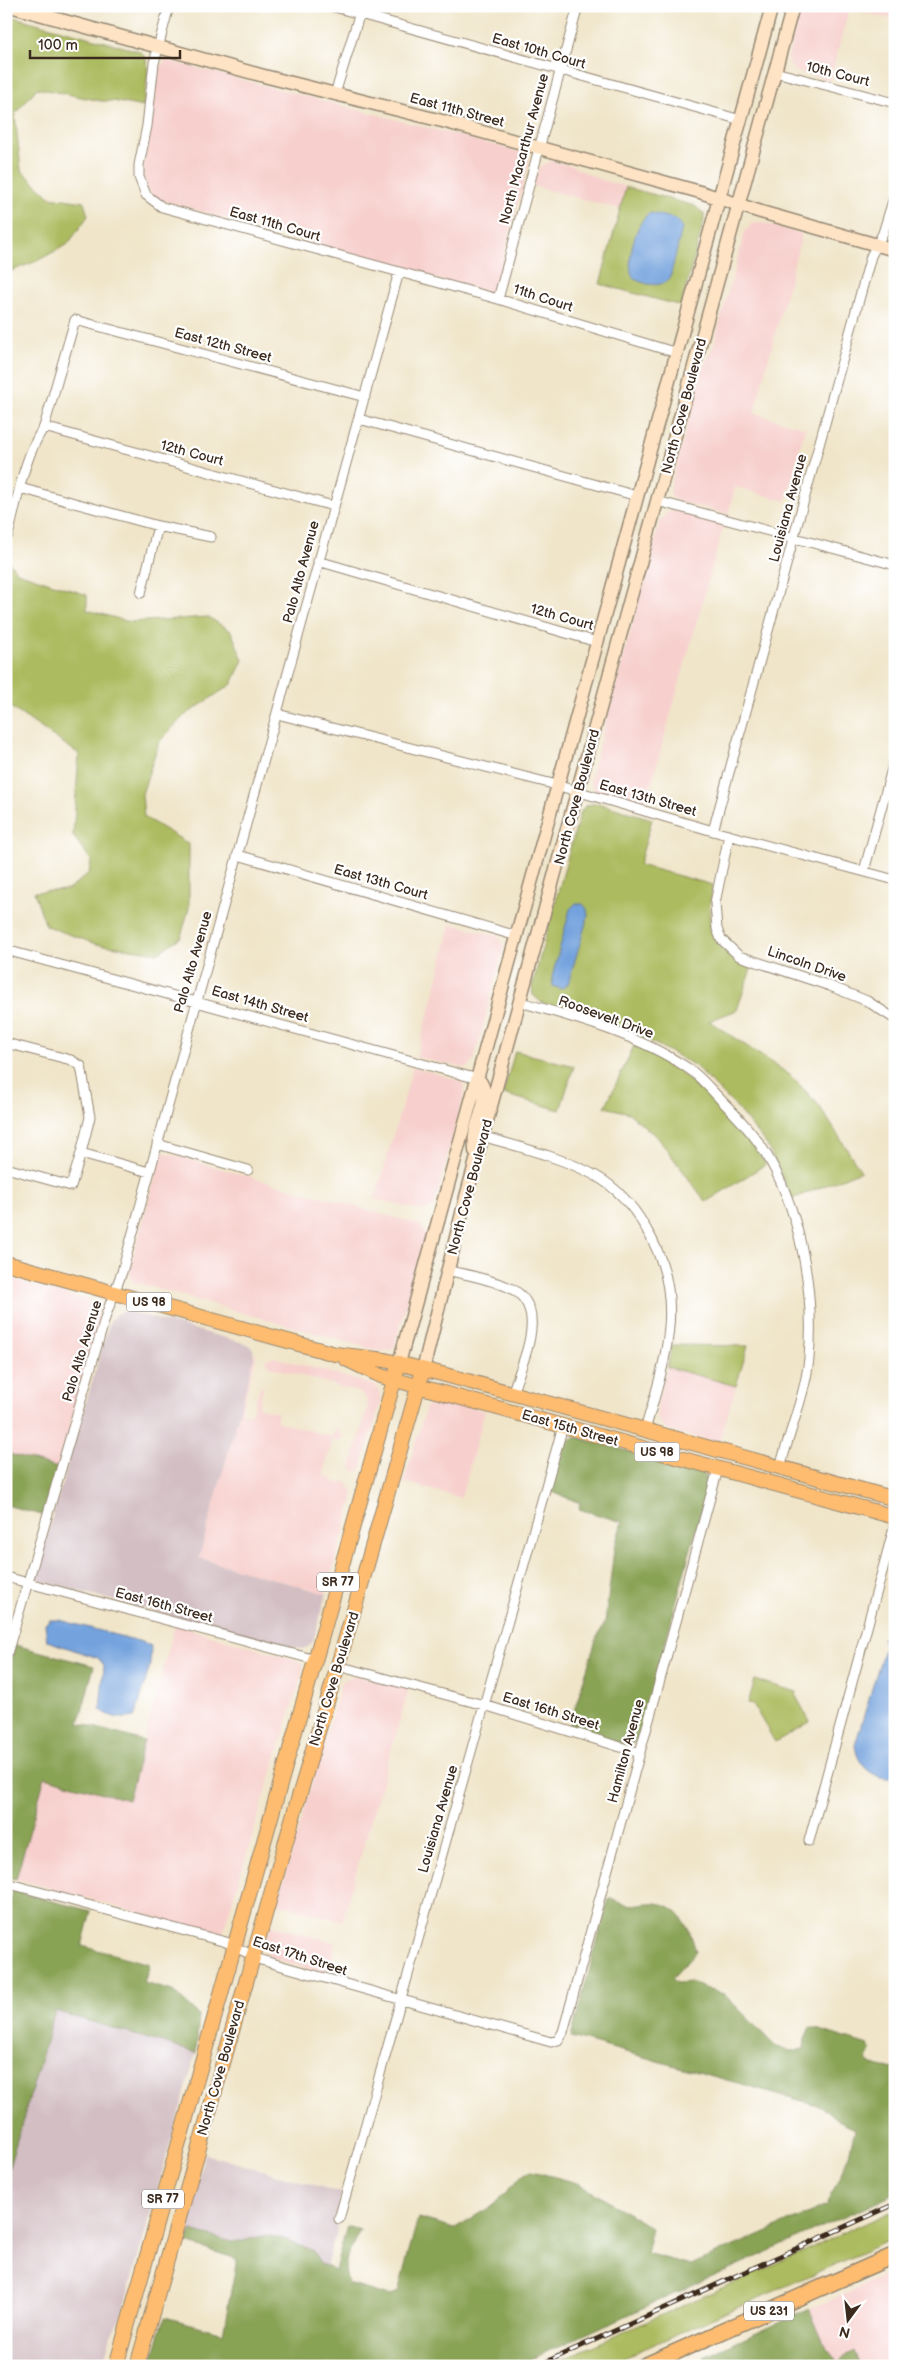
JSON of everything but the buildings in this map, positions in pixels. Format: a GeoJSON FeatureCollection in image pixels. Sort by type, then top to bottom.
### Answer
{"type":"FeatureCollection","features":[{"type":"Feature","properties":{"kind":"highway","name":"US 231"},"geometry":{"type":"LineString","coordinates":[[644,2366],[895,2255]]}},
{"type":"Feature","properties":{"kind":"main road","name":"East 11th Street"},"geometry":{"type":"LineString","coordinates":[[10,6],[539,147],[895,250]]}},
{"type":"Feature","properties":{"kind":"main road","name":"North Cove Boulevard"},"geometry":{"type":"LineString","coordinates":[[116,2366],[395,1379],[772,6]]}},
{"type":"Feature","properties":{"kind":"main road","name":"North Cove Boulevard"},"geometry":{"type":"LineString","coordinates":[[137,2366],[419,1386],[475,1166],[479,1136],[520,1002],[793,6]]}},
{"type":"Feature","properties":{"kind":"main road"},"geometry":{"type":"LineString","coordinates":[[478,1079],[484,1088],[479,1136]]}},
{"type":"Feature","properties":{"kind":"main road","name":"East 15th Street"},"geometry":{"type":"LineString","coordinates":[[6,1263],[335,1354],[399,1363],[895,1499]]}},
{"type":"Feature","properties":{"kind":"main road","name":"East 15th Street"},"geometry":{"type":"LineString","coordinates":[[335,1354],[381,1376],[895,1517]]}},
{"type":"Feature","properties":{"kind":"main road"},"geometry":{"type":"LineString","coordinates":[[563,1426],[568,1409]]}},
{"type":"Feature","properties":{"kind":"main road"},"geometry":{"type":"LineString","coordinates":[[640,1447],[645,1430]]}},
{"type":"Feature","properties":{"kind":"main road"},"geometry":{"type":"LineString","coordinates":[[718,1469],[723,1452]]}},
{"type":"Feature","properties":{"kind":"main road"},"geometry":{"type":"LineString","coordinates":[[776,1484],[780,1468]]}},
{"type":"Feature","properties":{"kind":"street"},"geometry":{"type":"LineString","coordinates":[[158,47],[169,6]]}},
{"type":"Feature","properties":{"kind":"street","name":"East 10th Court"},"geometry":{"type":"LineString","coordinates":[[331,6],[361,10],[560,71],[741,120]]}},
{"type":"Feature","properties":{"kind":"street","name":"North Macarthur Avenue"},"geometry":{"type":"LineString","coordinates":[[498,298],[578,6]]}},
{"type":"Feature","properties":{"kind":"street"},"geometry":{"type":"LineString","coordinates":[[335,94],[361,10]]}},
{"type":"Feature","properties":{"kind":"street","name":"East 11th Court"},"geometry":{"type":"LineString","coordinates":[[158,47],[148,99],[147,126],[139,165],[139,177],[146,195],[162,207],[399,272]]}},
{"type":"Feature","properties":{"kind":"street","name":"10th Court"},"geometry":{"type":"LineString","coordinates":[[775,72],[895,103]]}},
{"type":"Feature","properties":{"kind":"street","name":"Louisiana Avenue"},"geometry":{"type":"LineString","coordinates":[[713,831],[871,256],[877,245],[895,194]]}},
{"type":"Feature","properties":{"kind":"street","name":"11th Court"},"geometry":{"type":"LineString","coordinates":[[399,272],[498,298],[677,353]]}},
{"type":"Feature","properties":{"kind":"street","name":"Palo Alto Avenue"},"geometry":{"type":"LineString","coordinates":[[6,1657],[157,1144],[399,272]]}},
{"type":"Feature","properties":{"kind":"street","name":"East 12th Street"},"geometry":{"type":"LineString","coordinates":[[44,426],[75,320],[365,397]]}},
{"type":"Feature","properties":{"kind":"street"},"geometry":{"type":"LineString","coordinates":[[359,419],[637,496]]}},
{"type":"Feature","properties":{"kind":"street"},"geometry":{"type":"LineString","coordinates":[[8,535],[35,439],[44,426]]}},
{"type":"Feature","properties":{"kind":"street","name":"12th Court"},"geometry":{"type":"LineString","coordinates":[[44,426],[333,506]]}},
{"type":"Feature","properties":{"kind":"street"},"geometry":{"type":"LineString","coordinates":[[20,488],[158,526],[211,537]]}},
{"type":"Feature","properties":{"kind":"street"},"geometry":{"type":"LineString","coordinates":[[658,501],[895,565]]}},
{"type":"Feature","properties":{"kind":"street"},"geometry":{"type":"LineString","coordinates":[[141,593],[158,526]]}},
{"type":"Feature","properties":{"kind":"street","name":"12th Court"},"geometry":{"type":"LineString","coordinates":[[318,561],[598,642]]}},
{"type":"Feature","properties":{"kind":"street","name":"East 13th Street"},"geometry":{"type":"LineString","coordinates":[[277,714],[558,786],[713,831],[895,880]]}},
{"type":"Feature","properties":{"kind":"street"},"geometry":{"type":"LineString","coordinates":[[864,871],[895,758]]}},
{"type":"Feature","properties":{"kind":"street","name":"Lincoln Drive"},"geometry":{"type":"LineString","coordinates":[[729,835],[715,903],[717,930],[721,939],[739,956],[830,986],[867,1001],[895,1019]]}},
{"type":"Feature","properties":{"kind":"street","name":"East 13th Court"},"geometry":{"type":"LineString","coordinates":[[238,854],[517,936]]}},
{"type":"Feature","properties":{"kind":"street","name":"East 14th Street"},"geometry":{"type":"LineString","coordinates":[[6,950],[478,1079]]}},
{"type":"Feature","properties":{"kind":"street","name":"Roosevelt Drive"},"geometry":{"type":"LineString","coordinates":[[520,1002],[634,1040],[672,1058],[705,1083],[763,1149],[782,1186],[794,1220],[805,1268],[809,1302],[809,1357],[806,1378],[780,1468]]}},
{"type":"Feature","properties":{"kind":"street"},"geometry":{"type":"LineString","coordinates":[[6,1043],[72,1060],[81,1066],[90,1117],[71,1186],[6,1168]]}},
{"type":"Feature","properties":{"kind":"street"},"geometry":{"type":"LineString","coordinates":[[479,1136],[570,1164],[595,1176],[611,1186],[629,1204],[648,1231],[664,1268],[670,1296],[670,1323],[666,1355],[645,1430]]}},
{"type":"Feature","properties":{"kind":"street"},"geometry":{"type":"LineString","coordinates":[[157,1144],[248,1170]]}},
{"type":"Feature","properties":{"kind":"street"},"geometry":{"type":"LineString","coordinates":[[81,1153],[149,1172]]}},
{"type":"Feature","properties":{"kind":"street"},"geometry":{"type":"LineString","coordinates":[[447,1270],[507,1286],[520,1294],[529,1304],[532,1313],[532,1327],[512,1394]]}},
{"type":"Feature","properties":{"kind":"street","name":"Louisiana Avenue"},"geometry":{"type":"LineString","coordinates":[[339,2219],[563,1426]]}},
{"type":"Feature","properties":{"kind":"street","name":"Hamilton Avenue"},"geometry":{"type":"LineString","coordinates":[[558,2040],[563,2032],[718,1469]]}},
{"type":"Feature","properties":{"kind":"street"},"geometry":{"type":"LineString","coordinates":[[809,1841],[895,1524]]}},
{"type":"Feature","properties":{"kind":"street","name":"East 16th Street"},"geometry":{"type":"LineString","coordinates":[[6,1577],[316,1660]]}},
{"type":"Feature","properties":{"kind":"street","name":"East 16th Street"},"geometry":{"type":"LineString","coordinates":[[338,1666],[484,1705],[640,1753]]}},
{"type":"Feature","properties":{"kind":"street","name":"East 17th Street"},"geometry":{"type":"LineString","coordinates":[[6,1883],[226,1942],[253,1958],[550,2042],[558,2040]]}},
{"type":"Feature","properties":{"kind":"shaded area"},"geometry":{"type":"Polygon","coordinates":[[[801,6],[895,6],[895,20],[849,9],[830,80],[795,71],[788,63],[788,56],[801,6]]]}},
{"type":"Feature","properties":{"kind":"shaded area"},"geometry":{"type":"Polygon","coordinates":[[[166,60],[525,153],[529,158],[529,163],[495,287],[489,292],[483,292],[155,198],[145,186],[143,172],[159,67],[166,60]]]}},
{"type":"Feature","properties":{"kind":"shaded area"},"geometry":{"type":"Polygon","coordinates":[[[551,161],[572,166],[599,179],[626,187],[620,209],[533,186],[539,167],[551,161]]]}},
{"type":"Feature","properties":{"kind":"shaded area"},"geometry":{"type":"Polygon","coordinates":[[[760,222],[802,234],[754,413],[805,428],[786,501],[735,487],[728,514],[677,501],[671,496],[670,488],[701,373],[713,347],[745,232],[751,224],[760,222]]]}},
{"type":"Feature","properties":{"kind":"shaded area"},"geometry":{"type":"Polygon","coordinates":[[[676,511],[724,524],[645,806],[598,792],[592,787],[590,779],[660,522],[667,512],[676,511]]]}},
{"type":"Feature","properties":{"kind":"shaded area"},"geometry":{"type":"Polygon","coordinates":[[[451,924],[497,936],[504,946],[474,1060],[470,1066],[464,1068],[416,1057],[451,924]]]}},
{"type":"Feature","properties":{"kind":"shaded area"},"geometry":{"type":"Polygon","coordinates":[[[413,1067],[458,1080],[463,1084],[465,1090],[435,1203],[432,1208],[423,1211],[375,1199],[413,1067]]]}},
{"type":"Feature","properties":{"kind":"shaded area"},"geometry":{"type":"Polygon","coordinates":[[[162,1152],[421,1225],[426,1234],[394,1348],[382,1352],[134,1282],[130,1276],[130,1268],[162,1152]]]}},
{"type":"Feature","properties":{"kind":"shaded area"},"geometry":{"type":"Polygon","coordinates":[[[6,1278],[89,1301],[94,1304],[98,1312],[100,1320],[58,1468],[6,1453],[6,1278]]]}},
{"type":"Feature","properties":{"kind":"shaded area"},"geometry":{"type":"Polygon","coordinates":[[[126,1311],[248,1344],[253,1349],[254,1358],[199,1558],[326,1594],[313,1641],[308,1647],[301,1649],[264,1641],[34,1579],[110,1321],[116,1314],[126,1311]]]}},
{"type":"Feature","properties":{"kind":"shaded area"},"geometry":{"type":"Polygon","coordinates":[[[255,1352],[256,1357],[241,1412],[251,1414],[261,1385],[263,1388],[258,1407],[278,1413],[276,1421],[332,1437],[337,1429],[342,1437],[341,1441],[333,1439],[323,1475],[333,1478],[333,1481],[342,1484],[343,1481],[346,1482],[354,1494],[326,1594],[199,1558],[255,1352]]]}},
{"type":"Feature","properties":{"kind":"shaded area"},"geometry":{"type":"Polygon","coordinates":[[[273,1357],[374,1385],[378,1389],[381,1401],[361,1469],[355,1472],[351,1468],[368,1406],[365,1396],[359,1392],[270,1367],[266,1360],[273,1357]]]}},
{"type":"Feature","properties":{"kind":"shaded area"},"geometry":{"type":"Polygon","coordinates":[[[667,1367],[736,1386],[719,1443],[667,1430],[660,1423],[657,1416],[657,1405],[667,1367]]]}},
{"type":"Feature","properties":{"kind":"shaded area"},"geometry":{"type":"Polygon","coordinates":[[[438,1399],[485,1411],[461,1498],[404,1482],[426,1407],[431,1401],[438,1399]]]}},
{"type":"Feature","properties":{"kind":"shaded area"},"geometry":{"type":"Polygon","coordinates":[[[175,1625],[296,1660],[302,1665],[303,1670],[222,1935],[16,1879],[45,1777],[128,1800],[175,1625]]]}},
{"type":"Feature","properties":{"kind":"shaded area"},"geometry":{"type":"Polygon","coordinates":[[[356,1676],[409,1688],[342,1921],[277,1903],[341,1684],[344,1680],[356,1676]]]}},
{"type":"Feature","properties":{"kind":"shaded area"},"geometry":{"type":"Polygon","coordinates":[[[270,1925],[336,1943],[327,1975],[269,1957],[264,1946],[270,1925]]]}},
{"type":"Feature","properties":{"kind":"shaded area"},"geometry":{"type":"Polygon","coordinates":[[[55,2011],[196,2053],[121,2317],[111,2335],[102,2366],[6,2366],[6,2177],[55,2011]]]}},
{"type":"Feature","properties":{"kind":"shaded area"},"geometry":{"type":"Polygon","coordinates":[[[205,2154],[342,2193],[333,2224],[338,2225],[323,2278],[181,2238],[205,2154]]]}},
{"type":"Feature","properties":{"kind":"shaded area"},"geometry":{"type":"Polygon","coordinates":[[[895,2271],[895,2366],[834,2366],[809,2309],[895,2271]]]}},
{"type":"Feature","properties":{"kind":"green space"},"geometry":{"type":"Polygon","coordinates":[[[6,15],[139,51],[147,62],[148,69],[143,107],[113,101],[101,101],[37,88],[15,114],[21,170],[50,197],[84,202],[88,216],[68,244],[37,261],[6,273],[6,15]]]}},
{"type":"Feature","properties":{"kind":"green space"},"geometry":{"type":"Polygon","coordinates":[[[626,187],[695,206],[704,214],[704,221],[681,306],[600,284],[626,187]]]}},
{"type":"Feature","properties":{"kind":"green space"},"geometry":{"type":"Polygon","coordinates":[[[6,558],[17,572],[87,595],[87,610],[130,622],[208,617],[231,631],[243,660],[232,684],[184,716],[159,742],[142,794],[144,817],[189,844],[189,908],[181,937],[158,953],[96,944],[46,926],[34,892],[68,890],[89,873],[91,860],[73,836],[79,754],[6,704],[6,558]]]}},
{"type":"Feature","properties":{"kind":"green space"},"geometry":{"type":"Polygon","coordinates":[[[597,803],[652,819],[639,865],[713,885],[710,925],[713,935],[727,953],[752,966],[737,1010],[709,1021],[790,1075],[818,1104],[861,1171],[792,1199],[767,1145],[735,1106],[694,1065],[637,1034],[541,1002],[533,995],[532,986],[580,813],[585,806],[597,803]]]}},
{"type":"Feature","properties":{"kind":"green space"},"geometry":{"type":"Polygon","coordinates":[[[634,1046],[655,1056],[692,1081],[724,1111],[766,1164],[706,1202],[659,1139],[629,1113],[605,1107],[634,1046]]]}},
{"type":"Feature","properties":{"kind":"green space"},"geometry":{"type":"Polygon","coordinates":[[[515,1051],[574,1066],[560,1110],[503,1094],[515,1051]]]}},
{"type":"Feature","properties":{"kind":"green space"},"geometry":{"type":"Polygon","coordinates":[[[672,1345],[748,1346],[736,1386],[667,1367],[672,1345]]]}},
{"type":"Feature","properties":{"kind":"green space"},"geometry":{"type":"Polygon","coordinates":[[[576,1437],[697,1470],[705,1475],[707,1480],[707,1489],[641,1732],[636,1741],[631,1744],[609,1741],[569,1727],[597,1637],[605,1623],[614,1550],[622,1522],[579,1509],[580,1503],[550,1491],[560,1452],[564,1445],[576,1437]]]}},
{"type":"Feature","properties":{"kind":"green space"},"geometry":{"type":"Polygon","coordinates":[[[6,1453],[58,1468],[42,1515],[6,1505],[6,1453]]]}},
{"type":"Feature","properties":{"kind":"green space"},"geometry":{"type":"Polygon","coordinates":[[[15,1645],[94,1666],[79,1723],[144,1741],[128,1800],[45,1777],[16,1879],[6,1877],[6,1676],[15,1645]]]}},
{"type":"Feature","properties":{"kind":"green space"},"geometry":{"type":"Polygon","coordinates":[[[755,1680],[797,1692],[796,1696],[810,1722],[775,1742],[753,1705],[748,1703],[755,1680]]]}},
{"type":"Feature","properties":{"kind":"green space"},"geometry":{"type":"Polygon","coordinates":[[[13,1891],[91,1911],[82,1946],[150,1964],[144,1983],[173,1991],[199,2015],[196,2053],[55,2011],[6,2177],[6,1916],[13,1891]]]}},
{"type":"Feature","properties":{"kind":"green space"},"geometry":{"type":"Polygon","coordinates":[[[609,1898],[632,1905],[662,1904],[675,1911],[689,1930],[696,1952],[672,1978],[677,1983],[691,1982],[724,1994],[773,2044],[790,2051],[804,2049],[805,2038],[810,2027],[868,2045],[871,2051],[867,2060],[880,2067],[895,2068],[895,2194],[515,2366],[150,2366],[165,2317],[223,2333],[237,2259],[187,2243],[191,2231],[229,2241],[243,2241],[266,2235],[288,2240],[312,2250],[321,2264],[335,2270],[347,2226],[360,2230],[347,2256],[345,2270],[348,2284],[389,2296],[398,2292],[418,2218],[455,2228],[492,2206],[524,2174],[532,2171],[578,2183],[652,2228],[646,2253],[691,2265],[827,2205],[849,2155],[855,2128],[836,2119],[821,2106],[571,2037],[609,1898]]]}},
{"type":"Feature","properties":{"kind":"green space"},"geometry":{"type":"Polygon","coordinates":[[[895,2210],[895,2238],[605,2366],[548,2366],[895,2210]]]}},
{"type":"Feature","properties":{"kind":"green space"},"geometry":{"type":"Polygon","coordinates":[[[809,2309],[826,2348],[837,2361],[843,2356],[854,2352],[860,2366],[708,2366],[704,2357],[809,2309]]]}},
{"type":"Feature","properties":{"kind":"water"},"geometry":{"type":"Polygon","coordinates":[[[651,213],[676,219],[682,228],[670,278],[662,284],[648,284],[634,279],[631,273],[631,254],[636,232],[646,216],[651,213]]]}},
{"type":"Feature","properties":{"kind":"water"},"geometry":{"type":"Polygon","coordinates":[[[575,904],[583,904],[587,909],[588,916],[568,984],[561,989],[553,986],[552,977],[570,909],[575,904]]]}},
{"type":"Feature","properties":{"kind":"water"},"geometry":{"type":"Polygon","coordinates":[[[895,1619],[895,1778],[887,1778],[874,1774],[863,1765],[856,1753],[855,1745],[885,1645],[882,1638],[886,1636],[895,1619]]]}},
{"type":"Feature","properties":{"kind":"water"},"geometry":{"type":"Polygon","coordinates":[[[50,1620],[60,1620],[151,1646],[150,1665],[134,1717],[116,1717],[100,1709],[104,1665],[98,1658],[47,1641],[45,1624],[50,1620]]]}},
{"type":"Feature","properties":{"kind":"railway"},"geometry":{"type":"LineString","coordinates":[[537,2366],[895,2204]]}}]}
